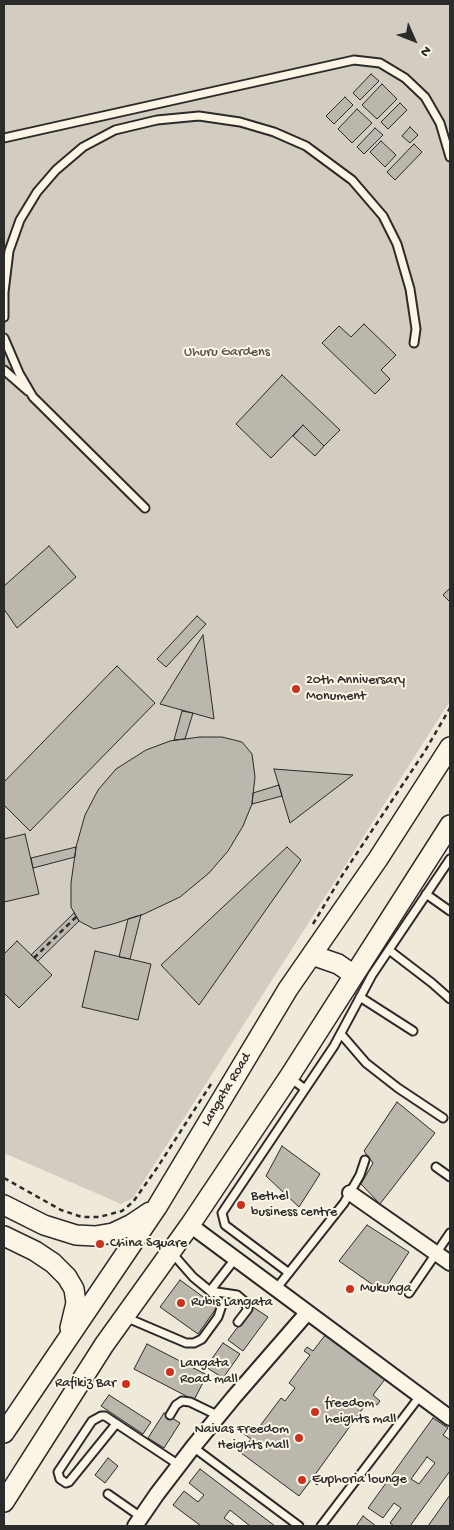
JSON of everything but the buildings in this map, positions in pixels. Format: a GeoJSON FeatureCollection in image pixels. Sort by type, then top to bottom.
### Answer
{"type":"FeatureCollection","features":[{"type":"Feature","properties":{"kind":"main road","name":"Langata Road"},"geometry":{"type":"LineString","coordinates":[[4,1433],[157,1207],[288,989],[378,858],[450,747]]}},
{"type":"Feature","properties":{"kind":"main road"},"geometry":{"type":"LineString","coordinates":[[4,1502],[104,1345],[190,1225],[289,1077],[450,825]]}},
{"type":"Feature","properties":{"kind":"main road"},"geometry":{"type":"LineString","coordinates":[[312,955],[338,964],[354,975]]}},
{"type":"Feature","properties":{"kind":"main road"},"geometry":{"type":"LineString","coordinates":[[4,1205],[44,1225],[76,1235],[95,1236],[113,1233],[132,1224],[157,1207]]}},
{"type":"Feature","properties":{"kind":"main road"},"geometry":{"type":"LineString","coordinates":[[4,1236],[35,1251],[64,1272],[74,1289],[75,1311],[68,1337]]}},
{"type":"Feature","properties":{"kind":"street"},"geometry":{"type":"LineString","coordinates":[[350,1193],[450,1263]]}},
{"type":"Feature","properties":{"kind":"street"},"geometry":{"type":"LineString","coordinates":[[190,1225],[420,1396],[449,1414]]}},
{"type":"Feature","properties":{"kind":"street"},"geometry":{"type":"LineString","coordinates":[[138,1524],[193,1447],[307,1313]]}},
{"type":"Feature","properties":{"kind":"lane"},"geometry":{"type":"LineString","coordinates":[[4,138],[354,60],[380,63],[405,78],[425,97],[440,123],[450,157]]}},
{"type":"Feature","properties":{"kind":"lane"},"geometry":{"type":"LineString","coordinates":[[4,317],[4,292],[8,251],[20,220],[37,192],[56,170],[83,147],[115,130],[157,120],[199,116],[240,122],[274,132],[306,146],[352,180],[382,216],[397,244],[410,289],[416,329],[414,343]]}},
{"type":"Feature","properties":{"kind":"lane"},"geometry":{"type":"LineString","coordinates":[[4,338],[19,374],[33,396]]}},
{"type":"Feature","properties":{"kind":"lane"},"geometry":{"type":"LineString","coordinates":[[4,370],[33,396],[145,508]]}},
{"type":"Feature","properties":{"kind":"lane"},"geometry":{"type":"LineString","coordinates":[[289,1273],[225,1225],[222,1213],[341,1034],[372,975],[450,859]]}},
{"type":"Feature","properties":{"kind":"lane"},"geometry":{"type":"LineString","coordinates":[[426,894],[450,911]]}},
{"type":"Feature","properties":{"kind":"lane"},"geometry":{"type":"LineString","coordinates":[[389,950],[450,999]]}},
{"type":"Feature","properties":{"kind":"lane"},"geometry":{"type":"LineString","coordinates":[[360,997],[413,1032]]}},
{"type":"Feature","properties":{"kind":"lane"},"geometry":{"type":"LineString","coordinates":[[341,1034],[366,1063],[398,1088],[443,1118]]}},
{"type":"Feature","properties":{"kind":"lane"},"geometry":{"type":"LineString","coordinates":[[289,1077],[305,1089]]}},
{"type":"Feature","properties":{"kind":"lane"},"geometry":{"type":"LineString","coordinates":[[276,1289],[344,1203],[365,1160]]}},
{"type":"Feature","properties":{"kind":"lane"},"geometry":{"type":"LineString","coordinates":[[436,1166],[450,1177]]}},
{"type":"Feature","properties":{"kind":"lane"},"geometry":{"type":"LineString","coordinates":[[410,1293],[450,1233]]}},
{"type":"Feature","properties":{"kind":"lane"},"geometry":{"type":"LineString","coordinates":[[125,1317],[186,1343],[194,1343],[202,1339],[218,1317],[222,1305],[171,1252]]}},
{"type":"Feature","properties":{"kind":"lane"},"geometry":{"type":"LineString","coordinates":[[210,1291],[235,1259]]}},
{"type":"Feature","properties":{"kind":"lane"},"geometry":{"type":"LineString","coordinates":[[210,1291],[237,1295],[244,1301],[248,1309],[238,1322]]}},
{"type":"Feature","properties":{"kind":"lane"},"geometry":{"type":"LineString","coordinates":[[321,1526],[420,1396]]}},
{"type":"Feature","properties":{"kind":"lane"},"geometry":{"type":"LineString","coordinates":[[170,1415],[176,1404],[182,1401],[190,1402],[218,1416]]}},
{"type":"Feature","properties":{"kind":"lane"},"geometry":{"type":"LineString","coordinates":[[116,1424],[69,1482],[66,1483],[60,1479],[58,1472],[92,1421],[97,1417],[105,1416],[179,1465]]}},
{"type":"Feature","properties":{"kind":"lane"},"geometry":{"type":"LineString","coordinates":[[193,1447],[299,1526]]}},
{"type":"Feature","properties":{"kind":"lane"},"geometry":{"type":"LineString","coordinates":[[108,1494],[138,1524]]}},
{"type":"Feature","properties":{"kind":"path"},"geometry":{"type":"LineString","coordinates":[[308,932],[450,708]]}},
{"type":"Feature","properties":{"kind":"path"},"geometry":{"type":"LineString","coordinates":[[34,958],[76,917]]}},
{"type":"Feature","properties":{"kind":"path"},"geometry":{"type":"LineString","coordinates":[[4,1178],[61,1210],[82,1218],[99,1217],[122,1210],[133,1202],[157,1168],[216,1076]]}},
{"type":"Feature","properties":{"kind":"green space","name":"Uhuru Gardens"},"geometry":{"type":"Polygon","coordinates":[[[4,4],[450,4],[450,701],[133,1198],[121,1204],[4,1153],[4,4]]]}},
{"type":"Feature","properties":{"kind":"place","name":"20th Anniversary Monument"},"geometry":{"type":"Point","coordinates":[296,689]}},
{"type":"Feature","properties":{"kind":"place","name":"Bethel business centre"},"geometry":{"type":"Point","coordinates":[241,1205]}},
{"type":"Feature","properties":{"kind":"place","name":"China Square"},"geometry":{"type":"Point","coordinates":[100,1244]}},
{"type":"Feature","properties":{"kind":"place","name":"Mukunga"},"geometry":{"type":"Point","coordinates":[350,1289]}},
{"type":"Feature","properties":{"kind":"place","name":"Rubis Langata"},"geometry":{"type":"Point","coordinates":[181,1303]}},
{"type":"Feature","properties":{"kind":"place","name":"Langata Road mall"},"geometry":{"type":"Point","coordinates":[170,1372]}},
{"type":"Feature","properties":{"kind":"place","name":"Rafikiz Bar"},"geometry":{"type":"Point","coordinates":[126,1384]}},
{"type":"Feature","properties":{"kind":"place","name":"freedom heights mall"},"geometry":{"type":"Point","coordinates":[315,1412]}},
{"type":"Feature","properties":{"kind":"place","name":"Naivas Freedom Heights Mall"},"geometry":{"type":"Point","coordinates":[299,1438]}},
{"type":"Feature","properties":{"kind":"place","name":"Euphoria lounge"},"geometry":{"type":"Point","coordinates":[302,1480]}}]}
